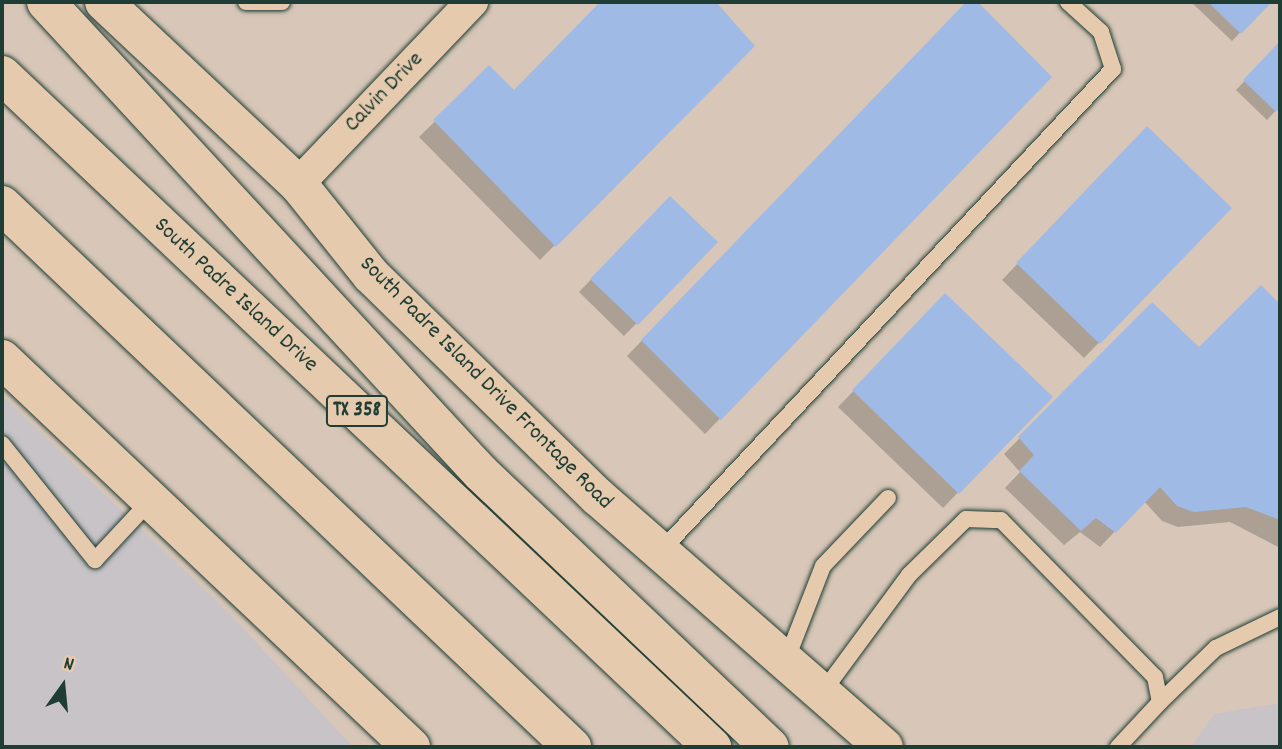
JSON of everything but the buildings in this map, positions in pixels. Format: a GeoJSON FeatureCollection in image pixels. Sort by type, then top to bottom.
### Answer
{"type":"FeatureCollection","features":[{"type":"Feature","properties":{"kind":"main road"},"geometry":{"type":"LineString","coordinates":[[46,2],[481,473],[770,747]]}},
{"type":"Feature","properties":{"kind":"main road","name":"South Padre Island Drive Frontage Road"},"geometry":{"type":"LineString","coordinates":[[104,2],[298,184],[371,275],[660,552],[884,747]]}},
{"type":"Feature","properties":{"kind":"main road","name":"South Padre Island Drive"},"geometry":{"type":"LineString","coordinates":[[2,75],[712,747]]}},
{"type":"Feature","properties":{"kind":"main road"},"geometry":{"type":"LineString","coordinates":[[2,205],[572,747]]}},
{"type":"Feature","properties":{"kind":"main road"},"geometry":{"type":"LineString","coordinates":[[2,359],[411,747]]}},
{"type":"Feature","properties":{"kind":"street","name":"Calvin Drive"},"geometry":{"type":"LineString","coordinates":[[298,184],[472,2]]}},
{"type":"Feature","properties":{"kind":"lane"},"geometry":{"type":"LineString","coordinates":[[246,2],[282,2]]}},
{"type":"Feature","properties":{"kind":"lane"},"geometry":{"type":"LineString","coordinates":[[660,552],[1113,69],[1101,32],[1068,2]]}},
{"type":"Feature","properties":{"kind":"lane"},"geometry":{"type":"LineString","coordinates":[[2,444],[94,560],[150,501]]}},
{"type":"Feature","properties":{"kind":"lane"},"geometry":{"type":"LineString","coordinates":[[786,661],[823,566],[888,498]]}},
{"type":"Feature","properties":{"kind":"lane"},"geometry":{"type":"LineString","coordinates":[[822,693],[909,575],[966,519],[1001,520],[1155,677],[1160,702]]}},
{"type":"Feature","properties":{"kind":"lane"},"geometry":{"type":"LineString","coordinates":[[1118,747],[1216,648],[1280,617]]}},
{"type":"Feature","properties":{"kind":"shaded area"},"geometry":{"type":"Polygon","coordinates":[[[2,396],[226,610],[353,747],[2,747],[2,396]]]}},
{"type":"Feature","properties":{"kind":"shaded area"},"geometry":{"type":"Polygon","coordinates":[[[1280,703],[1280,747],[1191,747],[1214,714],[1280,703]]]}}]}
